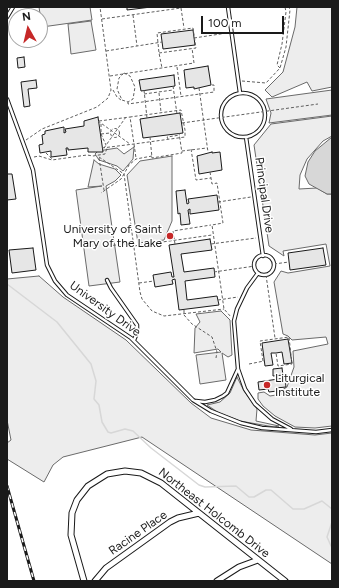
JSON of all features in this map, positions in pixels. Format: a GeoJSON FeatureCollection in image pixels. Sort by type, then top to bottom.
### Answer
{"type":"FeatureCollection","features":[{"type":"Feature","properties":{"kind":"street","name":"Northeast Holcomb Drive"},"geometry":{"type":"LineString","coordinates":[[84,581],[72,542],[70,523],[77,500],[84,490],[107,474],[125,471],[137,472],[151,477],[161,483],[285,581]]}},
{"type":"Feature","properties":{"kind":"street","name":"Racine Place"},"geometry":{"type":"LineString","coordinates":[[95,581],[106,568],[170,522],[178,518],[199,514]]}},
{"type":"Feature","properties":{"kind":"street"},"geometry":{"type":"LineString","coordinates":[[217,581],[239,567],[258,560]]}},
{"type":"Feature","properties":{"kind":"lane"},"geometry":{"type":"LineString","coordinates":[[7,17],[13,7]]}},
{"type":"Feature","properties":{"kind":"lane"},"geometry":{"type":"LineString","coordinates":[[228,7],[240,93]]}},
{"type":"Feature","properties":{"kind":"lane"},"geometry":{"type":"LineString","coordinates":[[240,93],[255,95],[262,102],[266,111],[266,118],[261,128],[252,136],[246,137],[234,135],[230,132],[221,118],[223,106],[226,101],[230,97],[240,93]]}},
{"type":"Feature","properties":{"kind":"lane","name":"University Drive"},"geometry":{"type":"LineString","coordinates":[[7,99],[30,158],[33,170],[45,259],[50,273],[67,295],[134,340],[193,400],[216,414],[241,423],[262,428],[316,432],[332,430]]}},
{"type":"Feature","properties":{"kind":"lane","name":"Principal Drive"},"geometry":{"type":"LineString","coordinates":[[246,137],[263,256]]}},
{"type":"Feature","properties":{"kind":"lane"},"geometry":{"type":"LineString","coordinates":[[263,256],[270,257],[274,264],[272,271],[266,275],[258,273],[255,266],[258,258],[263,256]]}},
{"type":"Feature","properties":{"kind":"lane"},"geometry":{"type":"LineString","coordinates":[[258,273],[242,296],[234,321],[238,369],[245,389],[255,404],[272,419],[293,430]]}},
{"type":"Feature","properties":{"kind":"lane"},"geometry":{"type":"LineString","coordinates":[[107,280],[137,325],[137,332],[134,340]]}},
{"type":"Feature","properties":{"kind":"lane"},"geometry":{"type":"LineString","coordinates":[[193,400],[205,402],[215,400],[223,396],[227,393],[238,369]]}},
{"type":"Feature","properties":{"kind":"path"},"geometry":{"type":"LineString","coordinates":[[100,7],[109,76],[112,90],[117,97],[128,102],[128,104],[214,92],[214,85],[210,85]]}},
{"type":"Feature","properties":{"kind":"path"},"geometry":{"type":"LineString","coordinates":[[101,20],[181,7],[184,29]]}},
{"type":"Feature","properties":{"kind":"path"},"geometry":{"type":"LineString","coordinates":[[280,68],[277,65],[282,44],[286,12],[285,7]]}},
{"type":"Feature","properties":{"kind":"path"},"geometry":{"type":"LineString","coordinates":[[238,82],[248,80],[266,83],[280,68],[286,47],[290,10],[289,7]]}},
{"type":"Feature","properties":{"kind":"path"},"geometry":{"type":"LineString","coordinates":[[133,15],[138,46]]}},
{"type":"Feature","properties":{"kind":"path"},"geometry":{"type":"LineString","coordinates":[[160,53],[196,48],[193,28],[157,33],[162,68]]}},
{"type":"Feature","properties":{"kind":"path"},"geometry":{"type":"LineString","coordinates":[[194,38],[231,33]]}},
{"type":"Feature","properties":{"kind":"path"},"geometry":{"type":"LineString","coordinates":[[106,51],[162,42]]}},
{"type":"Feature","properties":{"kind":"path"},"geometry":{"type":"LineString","coordinates":[[109,76],[194,63],[192,48]]}},
{"type":"Feature","properties":{"kind":"path"},"geometry":{"type":"LineString","coordinates":[[177,66],[181,96]]}},
{"type":"Feature","properties":{"kind":"path"},"geometry":{"type":"LineString","coordinates":[[122,100],[117,89],[119,78],[124,74]]}},
{"type":"Feature","properties":{"kind":"path"},"geometry":{"type":"LineString","coordinates":[[124,74],[130,76],[136,87],[133,99],[128,102]]}},
{"type":"Feature","properties":{"kind":"path"},"geometry":{"type":"LineString","coordinates":[[172,86],[176,114]]}},
{"type":"Feature","properties":{"kind":"path"},"geometry":{"type":"LineString","coordinates":[[199,88],[208,152]]}},
{"type":"Feature","properties":{"kind":"path"},"geometry":{"type":"LineString","coordinates":[[112,90],[117,89]]}},
{"type":"Feature","properties":{"kind":"path"},"geometry":{"type":"LineString","coordinates":[[24,142],[42,129],[97,107],[108,98],[112,90]]}},
{"type":"Feature","properties":{"kind":"path"},"geometry":{"type":"LineString","coordinates":[[144,90],[147,118]]}},
{"type":"Feature","properties":{"kind":"path"},"geometry":{"type":"LineString","coordinates":[[144,94],[173,90]]}},
{"type":"Feature","properties":{"kind":"path"},"geometry":{"type":"LineString","coordinates":[[158,92],[161,112]]}},
{"type":"Feature","properties":{"kind":"path"},"geometry":{"type":"LineString","coordinates":[[182,123],[318,104]]}},
{"type":"Feature","properties":{"kind":"path"},"geometry":{"type":"LineString","coordinates":[[126,117],[118,129],[115,133],[106,145],[103,148],[185,137],[184,122],[181,110],[176,110],[130,117],[126,117],[98,121],[102,123],[115,133],[131,144]]}},
{"type":"Feature","properties":{"kind":"path"},"geometry":{"type":"LineString","coordinates":[[130,117],[136,159]]}},
{"type":"Feature","properties":{"kind":"path"},"geometry":{"type":"LineString","coordinates":[[102,123],[101,134],[103,142],[106,145]]}},
{"type":"Feature","properties":{"kind":"path"},"geometry":{"type":"LineString","coordinates":[[111,130],[118,129]]}},
{"type":"Feature","properties":{"kind":"path"},"geometry":{"type":"LineString","coordinates":[[118,129],[119,135]]}},
{"type":"Feature","properties":{"kind":"path"},"geometry":{"type":"LineString","coordinates":[[111,130],[110,133],[112,137]]}},
{"type":"Feature","properties":{"kind":"path"},"geometry":{"type":"LineString","coordinates":[[101,134],[110,133]]}},
{"type":"Feature","properties":{"kind":"path"},"geometry":{"type":"LineString","coordinates":[[168,139],[167,137],[180,134],[182,151]]}},
{"type":"Feature","properties":{"kind":"path"},"geometry":{"type":"LineString","coordinates":[[112,137],[119,135]]}},
{"type":"Feature","properties":{"kind":"path"},"geometry":{"type":"LineString","coordinates":[[150,137],[152,156]]}},
{"type":"Feature","properties":{"kind":"path"},"geometry":{"type":"LineString","coordinates":[[30,158],[39,156],[53,160],[87,155],[99,156],[105,154],[107,148]]}},
{"type":"Feature","properties":{"kind":"path"},"geometry":{"type":"LineString","coordinates":[[101,193],[121,179],[129,165],[136,159],[152,156],[152,158],[182,153],[182,151],[207,148]]}},
{"type":"Feature","properties":{"kind":"path"},"geometry":{"type":"LineString","coordinates":[[191,150],[196,180],[211,178]]}},
{"type":"Feature","properties":{"kind":"path"},"geometry":{"type":"LineString","coordinates":[[46,153],[53,160]]}},
{"type":"Feature","properties":{"kind":"path"},"geometry":{"type":"LineString","coordinates":[[99,156],[124,174],[138,283],[142,299],[152,311],[164,316],[224,309]]}},
{"type":"Feature","properties":{"kind":"path"},"geometry":{"type":"LineString","coordinates":[[99,156],[104,191]]}},
{"type":"Feature","properties":{"kind":"path"},"geometry":{"type":"LineString","coordinates":[[174,244],[173,231],[223,223],[217,183],[212,184],[210,172]]}},
{"type":"Feature","properties":{"kind":"path"},"geometry":{"type":"LineString","coordinates":[[219,202],[255,197]]}},
{"type":"Feature","properties":{"kind":"path"},"geometry":{"type":"LineString","coordinates":[[212,225],[224,309],[234,321]]}},
{"type":"Feature","properties":{"kind":"path"},"geometry":{"type":"LineString","coordinates":[[133,246],[213,235]]}},
{"type":"Feature","properties":{"kind":"path"},"geometry":{"type":"LineString","coordinates":[[211,244],[261,237]]}},
{"type":"Feature","properties":{"kind":"path"},"geometry":{"type":"LineString","coordinates":[[108,246],[133,242]]}},
{"type":"Feature","properties":{"kind":"path"},"geometry":{"type":"LineString","coordinates":[[274,264],[289,262]]}},
{"type":"Feature","properties":{"kind":"path"},"geometry":{"type":"LineString","coordinates":[[214,272],[255,266]]}},
{"type":"Feature","properties":{"kind":"path"},"geometry":{"type":"LineString","coordinates":[[266,275],[275,339]]}},
{"type":"Feature","properties":{"kind":"path"},"geometry":{"type":"LineString","coordinates":[[138,283],[154,281]]}},
{"type":"Feature","properties":{"kind":"path"},"geometry":{"type":"LineString","coordinates":[[218,300],[242,296]]}},
{"type":"Feature","properties":{"kind":"path"},"geometry":{"type":"LineString","coordinates":[[184,310],[184,314],[198,330],[212,337],[217,352],[216,358]]}},
{"type":"Feature","properties":{"kind":"path"},"geometry":{"type":"LineString","coordinates":[[249,364],[264,361],[260,341],[289,337],[292,364],[278,366],[276,353]]}},
{"type":"Feature","properties":{"kind":"shaded area"},"geometry":{"type":"Polygon","coordinates":[[[90,7],[92,20],[48,26],[48,8],[39,8],[90,7]]]}},
{"type":"Feature","properties":{"kind":"shaded area"},"geometry":{"type":"Polygon","coordinates":[[[297,7],[332,7],[332,87],[312,91],[307,82],[272,97],[265,90],[283,72],[295,27],[297,7]]]}},
{"type":"Feature","properties":{"kind":"shaded area"},"geometry":{"type":"Polygon","coordinates":[[[91,21],[96,50],[71,54],[68,24],[91,21]]]}},
{"type":"Feature","properties":{"kind":"shaded area"},"geometry":{"type":"Polygon","coordinates":[[[332,90],[332,115],[269,123],[271,113],[266,99],[332,90]]]}},
{"type":"Feature","properties":{"kind":"shaded area"},"geometry":{"type":"Polygon","coordinates":[[[332,116],[332,136],[323,141],[307,159],[300,175],[299,189],[317,188],[327,194],[332,194],[332,426],[315,428],[295,427],[275,416],[263,406],[258,399],[258,393],[264,392],[270,396],[282,394],[282,390],[287,387],[294,367],[293,351],[328,344],[326,337],[292,340],[283,334],[274,282],[281,271],[288,273],[330,266],[326,244],[283,251],[284,256],[269,246],[254,145],[271,124],[332,116]]]}},
{"type":"Feature","properties":{"kind":"shaded area"},"geometry":{"type":"Polygon","coordinates":[[[332,137],[332,194],[327,194],[309,184],[305,176],[308,162],[315,151],[332,137]]]}},
{"type":"Feature","properties":{"kind":"shaded area"},"geometry":{"type":"Polygon","coordinates":[[[134,147],[133,159],[123,171],[117,166],[99,160],[95,154],[98,151],[117,148],[124,154],[134,147]]]}},
{"type":"Feature","properties":{"kind":"shaded area"},"geometry":{"type":"Polygon","coordinates":[[[172,156],[172,221],[164,240],[138,243],[127,175],[140,161],[172,156]]]}},
{"type":"Feature","properties":{"kind":"shaded area"},"geometry":{"type":"Polygon","coordinates":[[[94,160],[99,164],[115,169],[121,175],[115,181],[106,186],[120,282],[89,286],[76,190],[102,186],[88,187],[94,160]]]}},
{"type":"Feature","properties":{"kind":"shaded area"},"geometry":{"type":"Polygon","coordinates":[[[39,276],[63,297],[126,340],[191,403],[211,418],[251,430],[315,435],[332,433],[332,564],[142,437],[63,457],[53,465],[44,482],[7,459],[7,443],[11,440],[7,420],[7,279],[39,276]]]}},
{"type":"Feature","properties":{"kind":"shaded area"},"geometry":{"type":"Polygon","coordinates":[[[221,311],[230,320],[232,355],[228,357],[222,353],[226,380],[200,384],[196,355],[221,352],[218,349],[194,353],[195,328],[200,322],[196,314],[221,311]]]}},
{"type":"Feature","properties":{"kind":"shaded area"},"geometry":{"type":"Polygon","coordinates":[[[237,377],[244,391],[257,409],[256,421],[279,426],[274,427],[240,421],[219,413],[207,405],[220,402],[230,393],[237,377]]]}},
{"type":"Feature","properties":{"kind":"building"},"geometry":{"type":"Polygon","coordinates":[[[127,7],[151,7],[127,10],[127,7]]]}},
{"type":"Feature","properties":{"kind":"building"},"geometry":{"type":"Polygon","coordinates":[[[193,30],[195,45],[163,49],[161,34],[193,30]]]}},
{"type":"Feature","properties":{"kind":"building"},"geometry":{"type":"Polygon","coordinates":[[[24,57],[25,67],[18,68],[17,58],[24,57]]]}},
{"type":"Feature","properties":{"kind":"building"},"geometry":{"type":"Polygon","coordinates":[[[208,66],[211,85],[194,89],[194,87],[186,88],[184,70],[208,66]]]}},
{"type":"Feature","properties":{"kind":"building"},"geometry":{"type":"Polygon","coordinates":[[[174,75],[175,86],[141,91],[139,80],[174,75]]]}},
{"type":"Feature","properties":{"kind":"building"},"geometry":{"type":"Polygon","coordinates":[[[36,80],[37,88],[28,89],[30,106],[24,107],[21,82],[36,80]]]}},
{"type":"Feature","properties":{"kind":"building"},"geometry":{"type":"Polygon","coordinates":[[[180,113],[183,133],[143,138],[140,119],[180,113]]]}},
{"type":"Feature","properties":{"kind":"building"},"geometry":{"type":"Polygon","coordinates":[[[98,117],[103,152],[88,152],[88,148],[68,150],[68,148],[66,148],[67,155],[51,157],[51,151],[40,153],[39,145],[43,144],[42,135],[45,134],[45,131],[64,127],[64,133],[66,132],[65,129],[84,126],[84,121],[98,117]]]}},
{"type":"Feature","properties":{"kind":"building"},"geometry":{"type":"Polygon","coordinates":[[[212,152],[220,152],[222,170],[199,174],[197,156],[212,152]]]}},
{"type":"Feature","properties":{"kind":"building"},"geometry":{"type":"Polygon","coordinates":[[[7,174],[12,174],[16,199],[7,200],[7,174]]]}},
{"type":"Feature","properties":{"kind":"building"},"geometry":{"type":"Polygon","coordinates":[[[185,190],[187,204],[189,203],[188,199],[217,195],[219,210],[190,214],[190,209],[188,210],[190,224],[181,225],[180,213],[178,214],[176,191],[185,190]]]}},
{"type":"Feature","properties":{"kind":"building"},"geometry":{"type":"Polygon","coordinates":[[[210,239],[212,250],[181,254],[184,272],[214,268],[215,277],[185,281],[187,300],[217,296],[219,305],[179,310],[175,279],[172,280],[173,284],[155,287],[153,275],[171,272],[172,277],[174,277],[169,245],[210,239]]]}},
{"type":"Feature","properties":{"kind":"building"},"geometry":{"type":"Polygon","coordinates":[[[33,248],[36,270],[12,273],[9,250],[33,248]]]}},
{"type":"Feature","properties":{"kind":"building"},"geometry":{"type":"Polygon","coordinates":[[[323,248],[326,265],[290,270],[288,253],[323,248]]]}},
{"type":"Feature","properties":{"kind":"building"},"geometry":{"type":"Polygon","coordinates":[[[288,339],[292,363],[284,364],[282,352],[271,353],[273,365],[265,366],[262,343],[288,339]]]}},
{"type":"Feature","properties":{"kind":"building"},"geometry":{"type":"Polygon","coordinates":[[[282,368],[283,375],[273,376],[273,369],[282,368]]]}},
{"type":"Feature","properties":{"kind":"building"},"geometry":{"type":"Polygon","coordinates":[[[285,378],[286,387],[276,388],[277,391],[269,392],[268,389],[259,390],[258,382],[285,378]]]}},
{"type":"Feature","properties":{"kind":"waterway"},"geometry":{"type":"LineString","coordinates":[[7,284],[57,322],[91,364],[96,381],[94,399],[99,405],[102,422],[108,432],[111,433],[125,429],[133,431],[151,448],[199,485],[205,487],[236,486],[249,497],[254,497],[266,490],[271,490],[293,509],[304,509],[322,501],[332,509]]}},
{"type":"Feature","properties":{"kind":"waterway"},"geometry":{"type":"LineString","coordinates":[[332,522],[327,537],[332,548]]}},
{"type":"Feature","properties":{"kind":"railway"},"geometry":{"type":"LineString","coordinates":[[7,486],[34,581]]}},
{"type":"Feature","properties":{"kind":"place","name":"University of Saint Mary of the Lake"},"geometry":{"type":"Point","coordinates":[170,236]}},
{"type":"Feature","properties":{"kind":"place","name":"Liturgical Institute"},"geometry":{"type":"Point","coordinates":[267,385]}}]}
